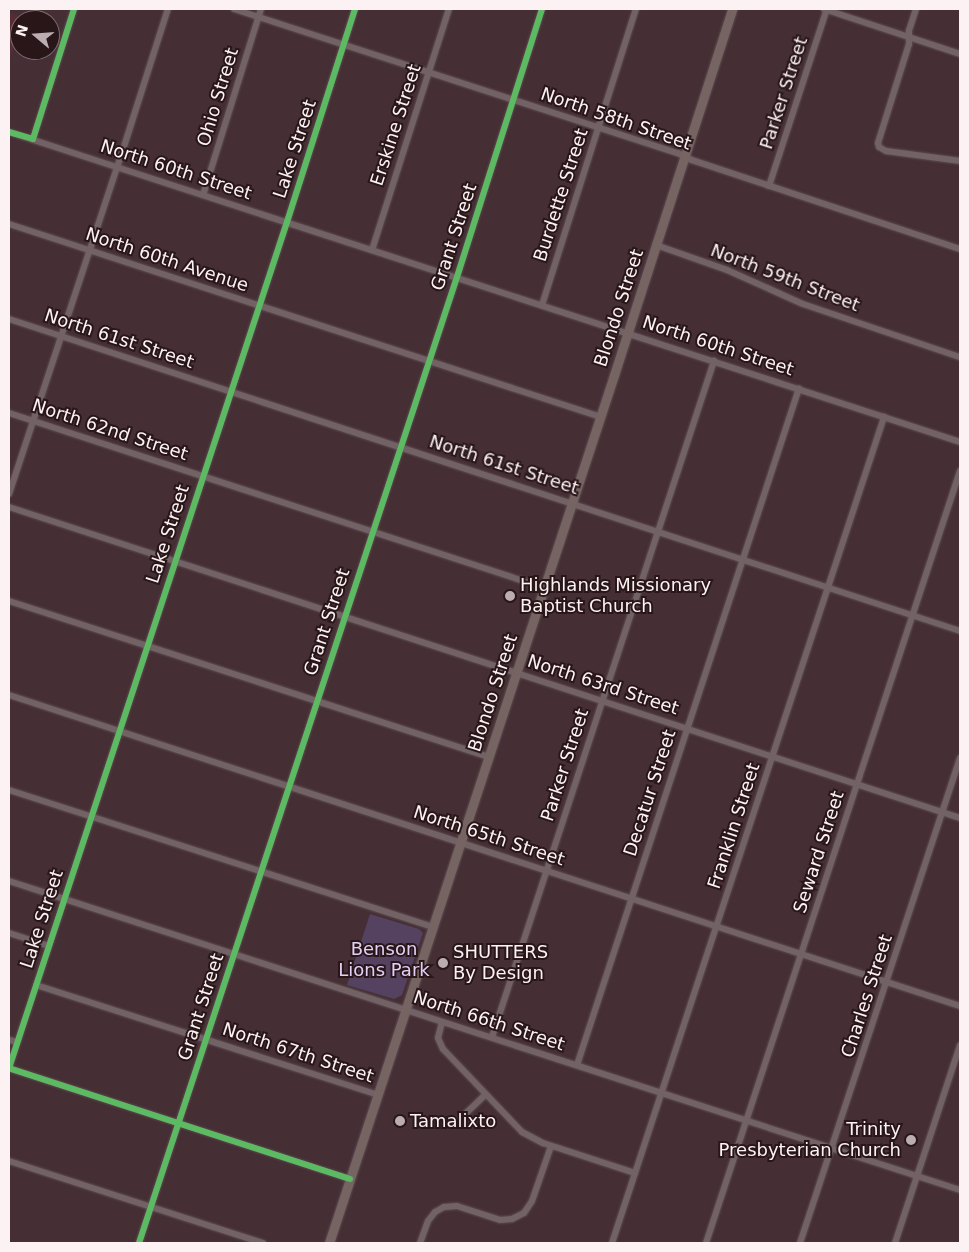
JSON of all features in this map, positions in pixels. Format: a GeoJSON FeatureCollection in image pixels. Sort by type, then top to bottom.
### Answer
{"type":"FeatureCollection","features":[{"type":"Feature","properties":{"kind":"main road","name":"Blondo Street"},"geometry":{"type":"LineString","coordinates":[[329,1243],[601,417],[732,9]]}},
{"type":"Feature","properties":{"kind":"street"},"geometry":{"type":"LineString","coordinates":[[33,139],[74,9]]}},
{"type":"Feature","properties":{"kind":"street"},"geometry":{"type":"LineString","coordinates":[[9,494],[168,9]]}},
{"type":"Feature","properties":{"kind":"street","name":"North 58th Street"},"geometry":{"type":"LineString","coordinates":[[234,9],[598,127],[960,249]]}},
{"type":"Feature","properties":{"kind":"street","name":"Ohio Street"},"geometry":{"type":"LineString","coordinates":[[203,195],[261,9]]}},
{"type":"Feature","properties":{"kind":"street","name":"Lake Street"},"geometry":{"type":"LineString","coordinates":[[9,1068],[90,816],[287,222],[355,9]]}},
{"type":"Feature","properties":{"kind":"street","name":"Erskine Street"},"geometry":{"type":"LineString","coordinates":[[372,250],[449,9]]}},
{"type":"Feature","properties":{"kind":"street","name":"Grant Street"},"geometry":{"type":"LineString","coordinates":[[139,1243],[457,277],[542,9]]}},
{"type":"Feature","properties":{"kind":"street","name":"Burdette Street"},"geometry":{"type":"LineString","coordinates":[[542,305],[636,9]]}},
{"type":"Feature","properties":{"kind":"street"},"geometry":{"type":"LineString","coordinates":[[826,9],[960,54]]}},
{"type":"Feature","properties":{"kind":"street","name":"Parker Street"},"geometry":{"type":"LineString","coordinates":[[769,186],[826,9]]}},
{"type":"Feature","properties":{"kind":"street"},"geometry":{"type":"LineString","coordinates":[[916,9],[909,44],[878,143],[879,148],[886,151],[960,161]]}},
{"type":"Feature","properties":{"kind":"street","name":"North 60th Street"},"geometry":{"type":"LineString","coordinates":[[9,132],[960,442]]}},
{"type":"Feature","properties":{"kind":"street","name":"North 60th Avenue"},"geometry":{"type":"LineString","coordinates":[[9,224],[601,417]]}},
{"type":"Feature","properties":{"kind":"street","name":"North 59th Street"},"geometry":{"type":"LineString","coordinates":[[656,245],[719,267],[803,304],[960,356]]}},
{"type":"Feature","properties":{"kind":"street","name":"North 61st Street"},"geometry":{"type":"LineString","coordinates":[[9,319],[401,446],[960,631]]}},
{"type":"Feature","properties":{"kind":"street","name":"Parker Street"},"geometry":{"type":"LineString","coordinates":[[492,1037],[714,361]]}},
{"type":"Feature","properties":{"kind":"street","name":"Decatur Street"},"geometry":{"type":"LineString","coordinates":[[577,1065],[798,388]]}},
{"type":"Feature","properties":{"kind":"street","name":"North 62nd Street"},"geometry":{"type":"LineString","coordinates":[[9,413],[545,588]]}},
{"type":"Feature","properties":{"kind":"street","name":"Franklin Street"},"geometry":{"type":"LineString","coordinates":[[612,1243],[884,417]]}},
{"type":"Feature","properties":{"kind":"street","name":"Seward Street"},"geometry":{"type":"LineString","coordinates":[[706,1243],[960,471]]}},
{"type":"Feature","properties":{"kind":"street","name":"North 63rd Street"},"geometry":{"type":"LineString","coordinates":[[9,507],[960,818]]}},
{"type":"Feature","properties":{"kind":"street"},"geometry":{"type":"LineString","coordinates":[[9,601],[489,757]]}},
{"type":"Feature","properties":{"kind":"street","name":"North 65th Street"},"geometry":{"type":"LineString","coordinates":[[9,695],[960,1006]]}},
{"type":"Feature","properties":{"kind":"street","name":"Charles Street"},"geometry":{"type":"LineString","coordinates":[[800,1243],[960,758]]}},
{"type":"Feature","properties":{"kind":"street"},"geometry":{"type":"LineString","coordinates":[[9,790],[433,927]]}},
{"type":"Feature","properties":{"kind":"street","name":"North 66th Street"},"geometry":{"type":"LineString","coordinates":[[9,881],[960,1190]]}},
{"type":"Feature","properties":{"kind":"street"},"geometry":{"type":"LineString","coordinates":[[9,933],[49,946]]}},
{"type":"Feature","properties":{"kind":"street","name":"North 67th Street"},"geometry":{"type":"LineString","coordinates":[[36,984],[378,1095]]}},
{"type":"Feature","properties":{"kind":"street"},"geometry":{"type":"LineString","coordinates":[[442,1022],[438,1038],[443,1049],[522,1132],[551,1146],[635,1173]]}},
{"type":"Feature","properties":{"kind":"street"},"geometry":{"type":"LineString","coordinates":[[9,1040],[17,1042]]}},
{"type":"Feature","properties":{"kind":"street"},"geometry":{"type":"LineString","coordinates":[[895,1243],[960,1045]]}},
{"type":"Feature","properties":{"kind":"street"},"geometry":{"type":"LineString","coordinates":[[9,1068],[350,1179]]}},
{"type":"Feature","properties":{"kind":"street"},"geometry":{"type":"LineString","coordinates":[[459,1120],[485,1095]]}},
{"type":"Feature","properties":{"kind":"street"},"geometry":{"type":"LineString","coordinates":[[420,1243],[428,1221],[435,1212],[444,1207],[457,1206],[500,1220],[512,1219],[524,1213],[532,1201],[551,1146]]}},
{"type":"Feature","properties":{"kind":"street"},"geometry":{"type":"LineString","coordinates":[[9,1161],[263,1243]]}},
{"type":"Feature","properties":{"kind":"shaded area"},"geometry":{"type":"Polygon","coordinates":[[[9,13],[10,59],[9,62],[9,13]]]}},
{"type":"Feature","properties":{"kind":"green space","name":"Benson Lions Park"},"geometry":{"type":"Polygon","coordinates":[[[370,914],[419,929],[423,933],[402,995],[394,999],[347,985],[370,914]]]}},
{"type":"Feature","properties":{"kind":"cycle path"},"geometry":{"type":"LineString","coordinates":[[9,132],[33,139],[74,9]]}},
{"type":"Feature","properties":{"kind":"cycle path"},"geometry":{"type":"LineString","coordinates":[[350,1179],[9,1068],[287,222],[355,9]]}},
{"type":"Feature","properties":{"kind":"cycle path"},"geometry":{"type":"LineString","coordinates":[[139,1243],[457,277],[542,9]]}},
{"type":"Feature","properties":{"kind":"place","name":"Highlands Missionary Baptist Church"},"geometry":{"type":"Point","coordinates":[510,596]}},
{"type":"Feature","properties":{"kind":"place","name":"SHUTTERS By Design"},"geometry":{"type":"Point","coordinates":[443,963]}},
{"type":"Feature","properties":{"kind":"place","name":"Tamalixto"},"geometry":{"type":"Point","coordinates":[400,1121]}},
{"type":"Feature","properties":{"kind":"place","name":"Trinity Presbyterian Church"},"geometry":{"type":"Point","coordinates":[911,1140]}}]}
